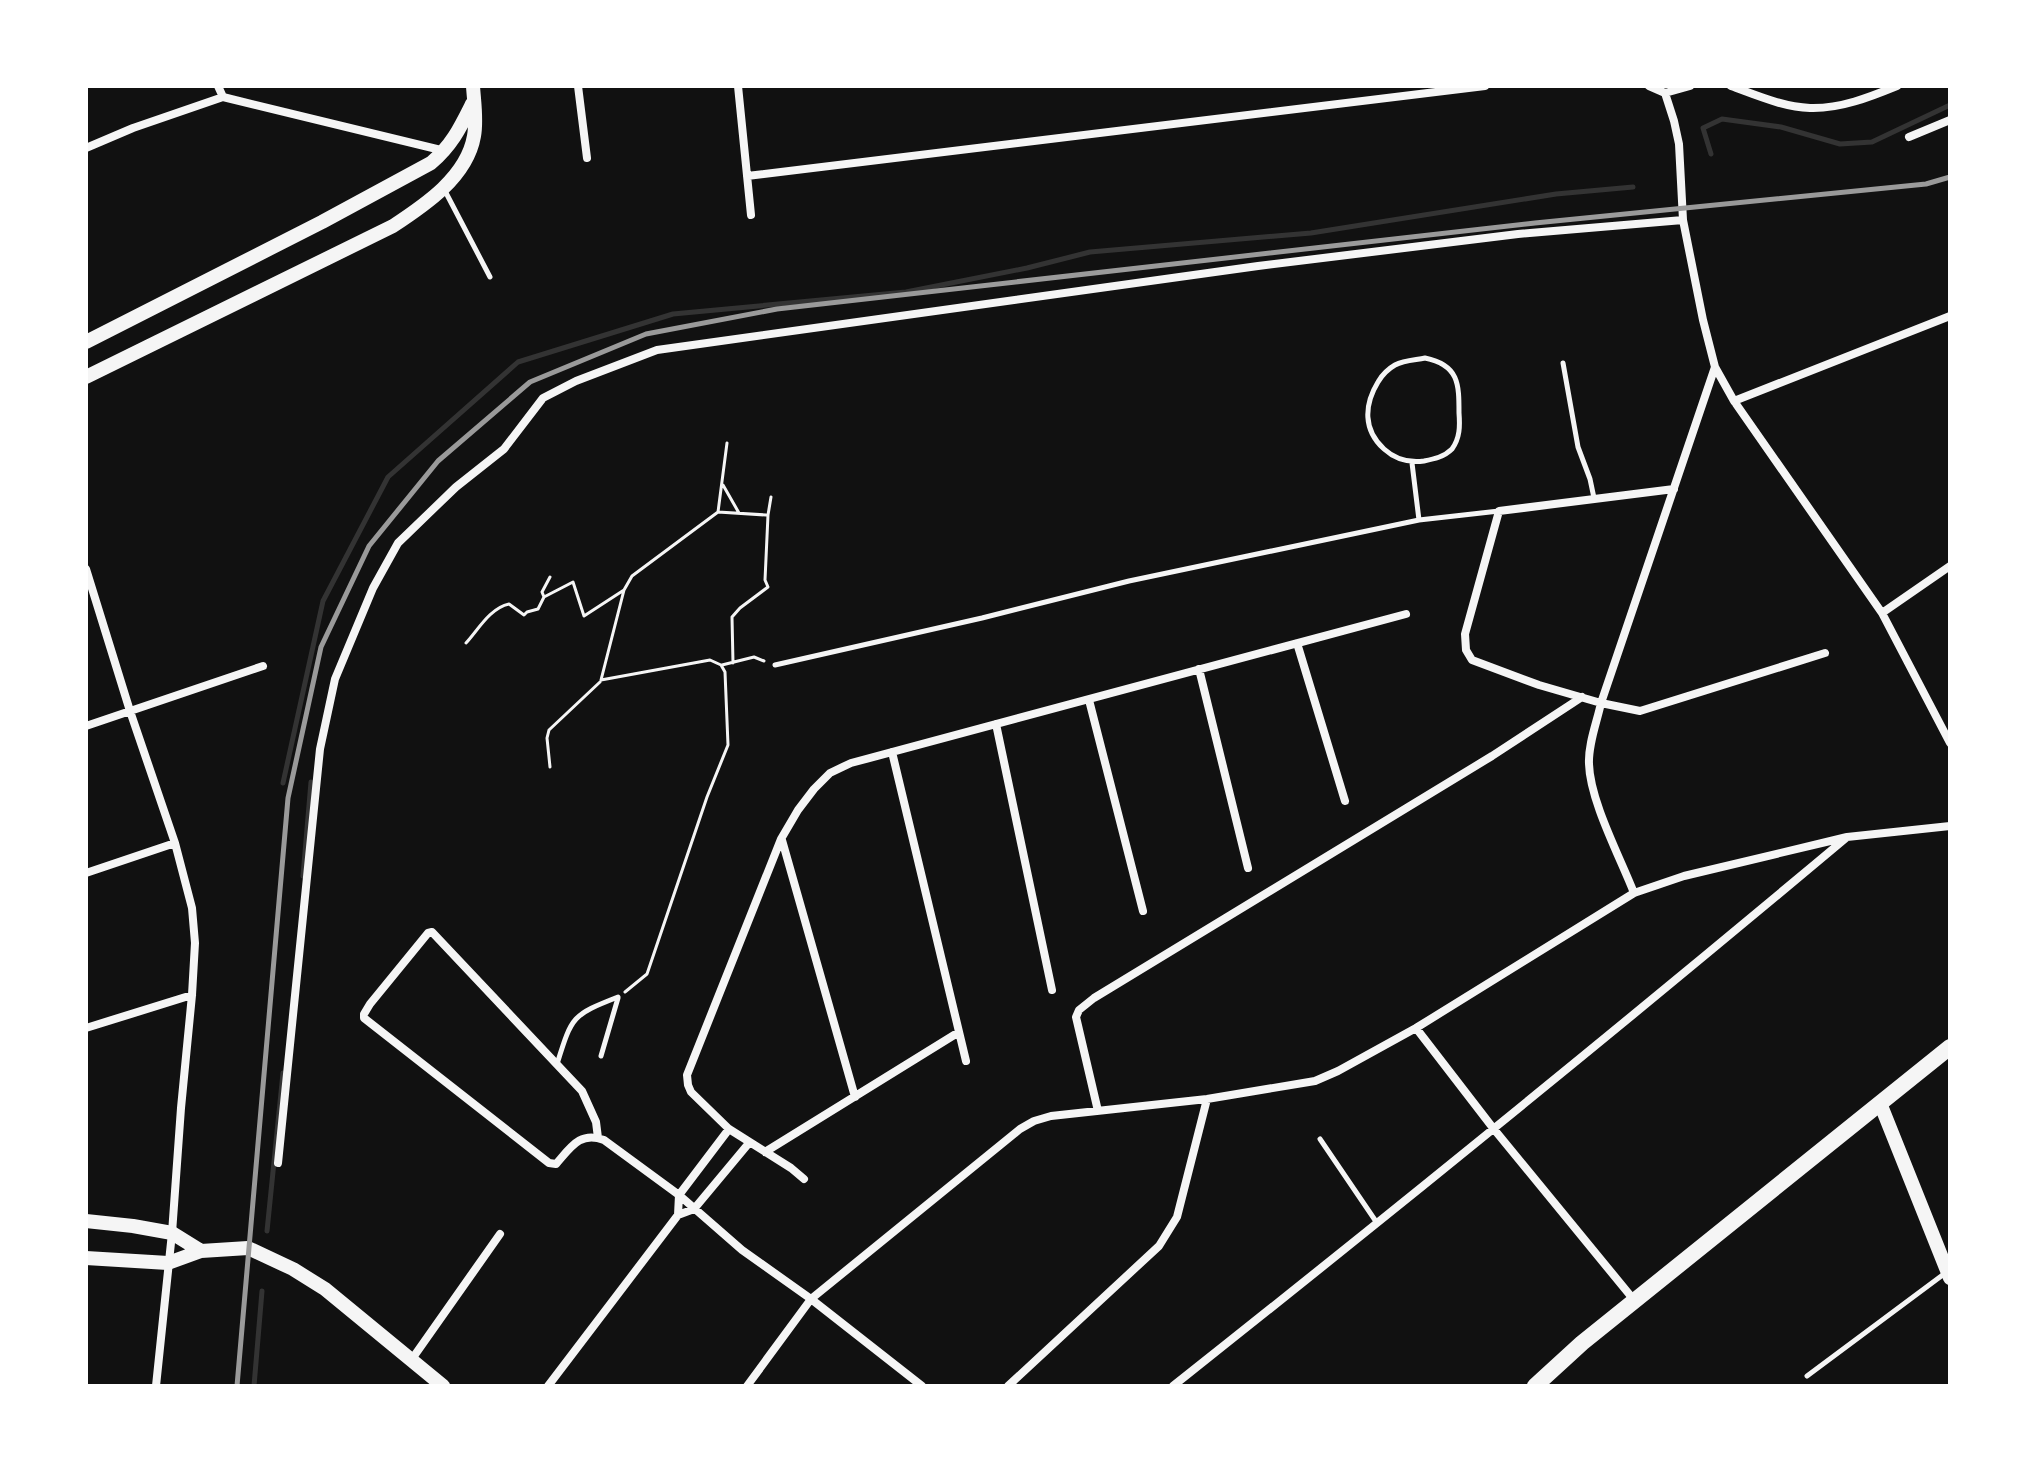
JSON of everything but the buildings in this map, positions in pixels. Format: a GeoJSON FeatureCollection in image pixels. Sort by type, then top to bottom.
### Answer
{"type":"FeatureCollection","features":[{"type":"Feature","properties":{"kind":"main road"},"geometry":{"type":"LineString","coordinates":[[1535,1386],[1634,1300],[1950,1047]]}},
{"type":"Feature","properties":{"kind":"street"},"geometry":{"type":"LineString","coordinates":[[218,86],[223,97]]}},
{"type":"Feature","properties":{"kind":"street"},"geometry":{"type":"LineString","coordinates":[[578,86],[587,158]]}},
{"type":"Feature","properties":{"kind":"street"},"geometry":{"type":"LineString","coordinates":[[738,86],[751,215]]}},
{"type":"Feature","properties":{"kind":"street"},"geometry":{"type":"LineString","coordinates":[[747,176],[1485,86]]}},
{"type":"Feature","properties":{"kind":"street"},"geometry":{"type":"LineString","coordinates":[[1649,86],[1665,93],[1690,86]]}},
{"type":"Feature","properties":{"kind":"street"},"geometry":{"type":"LineString","coordinates":[[1731,86],[1791,105],[1812,108],[1843,104],[1897,86]]}},
{"type":"Feature","properties":{"kind":"street"},"geometry":{"type":"LineString","coordinates":[[86,342],[431,163],[454,139],[473,93]]}},
{"type":"Feature","properties":{"kind":"street"},"geometry":{"type":"LineString","coordinates":[[86,377],[393,226],[428,203],[456,174],[469,152],[474,135],[473,93]]}},
{"type":"Feature","properties":{"kind":"street"},"geometry":{"type":"LineString","coordinates":[[1665,93],[1679,144],[1683,220],[1715,367],[1734,401],[1882,613],[1950,743]]}},
{"type":"Feature","properties":{"kind":"street"},"geometry":{"type":"LineString","coordinates":[[86,148],[223,97],[445,151]]}},
{"type":"Feature","properties":{"kind":"street"},"geometry":{"type":"LineString","coordinates":[[1909,137],[1950,120]]}},
{"type":"Feature","properties":{"kind":"street"},"geometry":{"type":"LineString","coordinates":[[278,1163],[320,749],[335,679],[373,588],[398,543],[456,487],[504,449],[543,398],[576,381],[657,350],[1258,266],[1518,234],[1683,220]]}},
{"type":"Feature","properties":{"kind":"street"},"geometry":{"type":"LineString","coordinates":[[1734,401],[1950,316]]}},
{"type":"Feature","properties":{"kind":"street"},"geometry":{"type":"LineString","coordinates":[[1634,893],[1596,799],[1590,772],[1590,753],[1601,703],[1715,367]]}},
{"type":"Feature","properties":{"kind":"street"},"geometry":{"type":"LineString","coordinates":[[1674,489],[1499,511],[1465,634],[1466,650],[1472,660],[1601,703],[1640,711],[1825,653]]}},
{"type":"Feature","properties":{"kind":"street"},"geometry":{"type":"LineString","coordinates":[[1882,613],[1950,566]]}},
{"type":"Feature","properties":{"kind":"street"},"geometry":{"type":"LineString","coordinates":[[86,570],[175,843],[192,908],[195,943],[192,995],[156,1386]]}},
{"type":"Feature","properties":{"kind":"street"},"geometry":{"type":"LineString","coordinates":[[804,1179],[729,1129],[691,1092],[687,1075],[781,839],[806,799],[830,773],[851,763],[1406,614]]}},
{"type":"Feature","properties":{"kind":"street"},"geometry":{"type":"LineString","coordinates":[[1297,643],[1345,801]]}},
{"type":"Feature","properties":{"kind":"street"},"geometry":{"type":"LineString","coordinates":[[86,726],[263,666]]}},
{"type":"Feature","properties":{"kind":"street"},"geometry":{"type":"LineString","coordinates":[[1199,669],[1248,868]]}},
{"type":"Feature","properties":{"kind":"street"},"geometry":{"type":"LineString","coordinates":[[1098,1111],[1076,1017],[1079,1010],[1492,756],[1582,697]]}},
{"type":"Feature","properties":{"kind":"street"},"geometry":{"type":"LineString","coordinates":[[1089,700],[1143,911]]}},
{"type":"Feature","properties":{"kind":"street"},"geometry":{"type":"LineString","coordinates":[[996,724],[1052,990]]}},
{"type":"Feature","properties":{"kind":"street"},"geometry":{"type":"LineString","coordinates":[[892,752],[966,1061]]}},
{"type":"Feature","properties":{"kind":"street"},"geometry":{"type":"LineString","coordinates":[[747,1386],[811,1299],[1020,1129],[1034,1121],[1051,1116],[1207,1099],[1315,1081],[1416,1028],[1634,893],[1684,876],[1847,837],[1950,826]]}},
{"type":"Feature","properties":{"kind":"street"},"geometry":{"type":"LineString","coordinates":[[1173,1386],[1377,1224],[1847,837]]}},
{"type":"Feature","properties":{"kind":"street"},"geometry":{"type":"LineString","coordinates":[[781,839],[855,1097]]}},
{"type":"Feature","properties":{"kind":"street"},"geometry":{"type":"LineString","coordinates":[[86,873],[175,843]]}},
{"type":"Feature","properties":{"kind":"street"},"geometry":{"type":"LineString","coordinates":[[598,1138],[596,1122],[582,1091],[432,932],[428,933],[364,1014],[364,1018],[549,1163],[556,1164],[583,1138],[593,1136],[598,1138],[604,1140],[679,1195],[742,1250],[811,1299],[922,1386]]}},
{"type":"Feature","properties":{"kind":"street"},"geometry":{"type":"LineString","coordinates":[[86,1028],[192,995]]}},
{"type":"Feature","properties":{"kind":"street"},"geometry":{"type":"LineString","coordinates":[[1416,1028],[1493,1128],[1634,1300]]}},
{"type":"Feature","properties":{"kind":"street"},"geometry":{"type":"LineString","coordinates":[[765,1152],[959,1032]]}},
{"type":"Feature","properties":{"kind":"street"},"geometry":{"type":"LineString","coordinates":[[1008,1386],[1159,1246],[1177,1217],[1207,1099]]}},
{"type":"Feature","properties":{"kind":"street"},"geometry":{"type":"LineString","coordinates":[[1880,1103],[1949,1273]]}},
{"type":"Feature","properties":{"kind":"street"},"geometry":{"type":"LineString","coordinates":[[678,1215],[679,1195],[729,1129]]}},
{"type":"Feature","properties":{"kind":"street"},"geometry":{"type":"LineString","coordinates":[[548,1386],[678,1215],[694,1209],[749,1143]]}},
{"type":"Feature","properties":{"kind":"street"},"geometry":{"type":"LineString","coordinates":[[86,1221],[172,1233],[201,1251]]}},
{"type":"Feature","properties":{"kind":"street"},"geometry":{"type":"LineString","coordinates":[[412,1359],[500,1234]]}},
{"type":"Feature","properties":{"kind":"street"},"geometry":{"type":"LineString","coordinates":[[86,1258],[168,1263],[201,1251],[248,1248],[293,1269],[325,1289],[443,1386]]}},
{"type":"Feature","properties":{"kind":"lane"},"geometry":{"type":"LineString","coordinates":[[444,188],[490,277]]}},
{"type":"Feature","properties":{"kind":"lane"},"geometry":{"type":"LineString","coordinates":[[1425,358],[1447,366],[1459,384],[1460,429],[1451,449],[1444,455],[1412,463],[1397,459],[1375,439],[1369,427],[1368,403],[1382,376],[1390,368],[1398,363],[1425,358]]}},
{"type":"Feature","properties":{"kind":"lane"},"geometry":{"type":"LineString","coordinates":[[1563,363],[1578,447],[1594,500]]}},
{"type":"Feature","properties":{"kind":"lane"},"geometry":{"type":"LineString","coordinates":[[1412,463],[1419,520]]}},
{"type":"Feature","properties":{"kind":"lane"},"geometry":{"type":"LineString","coordinates":[[775,665],[1129,581],[1419,520],[1499,511]]}},
{"type":"Feature","properties":{"kind":"lane"},"geometry":{"type":"LineString","coordinates":[[601,1056],[618,997]]}},
{"type":"Feature","properties":{"kind":"lane"},"geometry":{"type":"LineString","coordinates":[[557,1065],[568,1028],[579,1015],[618,997]]}},
{"type":"Feature","properties":{"kind":"lane"},"geometry":{"type":"LineString","coordinates":[[1320,1139],[1377,1224]]}},
{"type":"Feature","properties":{"kind":"lane"},"geometry":{"type":"LineString","coordinates":[[1807,1376],[1949,1273]]}},
{"type":"Feature","properties":{"kind":"path"},"geometry":{"type":"LineString","coordinates":[[718,512],[727,443]]}},
{"type":"Feature","properties":{"kind":"path"},"geometry":{"type":"LineString","coordinates":[[722,483],[739,513]]}},
{"type":"Feature","properties":{"kind":"path"},"geometry":{"type":"LineString","coordinates":[[733,663],[732,617],[768,587],[765,580],[771,497]]}},
{"type":"Feature","properties":{"kind":"path"},"geometry":{"type":"LineString","coordinates":[[550,767],[549,730],[601,680],[624,590],[632,576],[718,512],[768,515]]}},
{"type":"Feature","properties":{"kind":"path"},"geometry":{"type":"LineString","coordinates":[[544,597],[542,592],[550,577]]}},
{"type":"Feature","properties":{"kind":"path"},"geometry":{"type":"LineString","coordinates":[[466,643],[501,606],[509,604],[524,615],[538,609],[544,597],[573,582],[584,616],[624,590]]}},
{"type":"Feature","properties":{"kind":"path"},"geometry":{"type":"LineString","coordinates":[[601,680],[710,660],[721,665],[754,657],[775,665]]}},
{"type":"Feature","properties":{"kind":"path"},"geometry":{"type":"LineString","coordinates":[[618,997],[647,974],[707,797],[728,745],[725,672],[721,665]]}},
{"type":"Feature","properties":{"kind":"waterway"},"geometry":{"type":"LineString","coordinates":[[1711,154],[1703,128],[1722,119],[1781,127],[1840,144],[1872,142],[1950,105]]}},
{"type":"Feature","properties":{"kind":"waterway"},"geometry":{"type":"LineString","coordinates":[[283,783],[323,601],[388,477],[518,362],[673,314],[906,292],[1090,252],[1311,233],[1556,194],[1633,187]]}},
{"type":"Feature","properties":{"kind":"waterway"},"geometry":{"type":"LineString","coordinates":[[303,876],[311,782]]}},
{"type":"Feature","properties":{"kind":"waterway"},"geometry":{"type":"LineString","coordinates":[[267,1231],[283,1073]]}},
{"type":"Feature","properties":{"kind":"waterway"},"geometry":{"type":"LineString","coordinates":[[254,1386],[262,1291]]}},
{"type":"Feature","properties":{"kind":"railway"},"geometry":{"type":"LineString","coordinates":[[237,1386],[288,798],[321,647],[369,546],[438,461],[530,382],[646,334],[777,309],[1535,223],[1926,184],[1950,177]]}}]}
